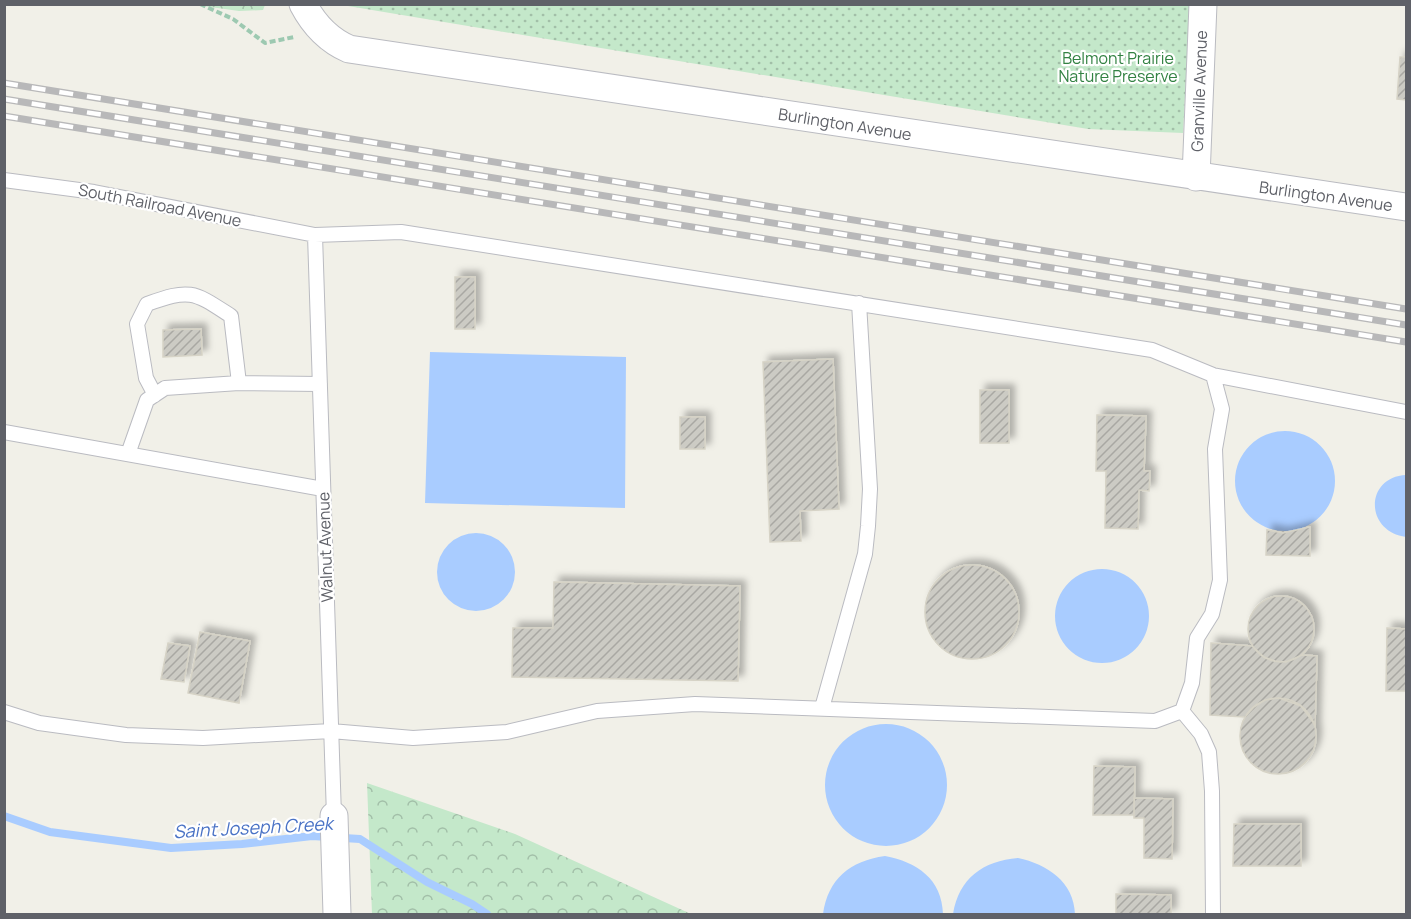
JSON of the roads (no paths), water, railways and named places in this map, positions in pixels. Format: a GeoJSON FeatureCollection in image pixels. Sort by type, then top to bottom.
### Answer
{"type":"FeatureCollection","features":[{"type":"Feature","properties":{"kind":"street","name":"Burlington Avenue"},"geometry":{"type":"LineString","coordinates":[[303,4],[321,30],[336,44],[349,50],[1407,207]]}},
{"type":"Feature","properties":{"kind":"street","name":"Granville Avenue"},"geometry":{"type":"LineString","coordinates":[[1196,177],[1203,4]]}},
{"type":"Feature","properties":{"kind":"street","name":"Walnut Avenue"},"geometry":{"type":"LineString","coordinates":[[334,816],[337,915]]}},
{"type":"Feature","properties":{"kind":"lane","name":"South Railroad Avenue"},"geometry":{"type":"LineString","coordinates":[[4,180],[94,192],[315,235],[402,232],[1152,350],[1213,375],[1407,412]]}},
{"type":"Feature","properties":{"kind":"lane","name":"Walnut Avenue"},"geometry":{"type":"LineString","coordinates":[[315,235],[334,816]]}},
{"type":"Feature","properties":{"kind":"lane"},"geometry":{"type":"LineString","coordinates":[[155,395],[146,378],[137,324],[147,304],[166,297],[196,293],[231,316],[239,383]]}},
{"type":"Feature","properties":{"kind":"lane"},"geometry":{"type":"LineString","coordinates":[[822,708],[865,554],[868,526],[870,489],[860,303]]}},
{"type":"Feature","properties":{"kind":"lane"},"geometry":{"type":"LineString","coordinates":[[1182,711],[1192,683],[1197,638],[1212,614],[1220,580],[1215,449],[1222,409],[1213,375]]}},
{"type":"Feature","properties":{"kind":"lane"},"geometry":{"type":"LineString","coordinates":[[128,454],[147,400],[165,388],[239,383],[320,384]]}},
{"type":"Feature","properties":{"kind":"lane"},"geometry":{"type":"LineString","coordinates":[[4,432],[323,489]]}},
{"type":"Feature","properties":{"kind":"lane"},"geometry":{"type":"LineString","coordinates":[[4,712],[39,723],[126,735],[203,738],[331,731],[413,738],[507,732],[597,711],[695,704],[1155,721],[1182,711]]}},
{"type":"Feature","properties":{"kind":"lane"},"geometry":{"type":"LineString","coordinates":[[1182,711],[1201,734],[1209,752],[1212,791],[1213,915]]}},
{"type":"Feature","properties":{"kind":"water"},"geometry":{"type":"Polygon","coordinates":[[[430,352],[626,357],[625,508],[425,503],[430,352]]]}},
{"type":"Feature","properties":{"kind":"water"},"geometry":{"type":"Polygon","coordinates":[[[1285,431],[1313,439],[1327,453],[1335,481],[1327,509],[1313,523],[1285,531],[1257,523],[1243,509],[1235,481],[1243,453],[1257,439],[1285,431]]]}},
{"type":"Feature","properties":{"kind":"water"},"geometry":{"type":"Polygon","coordinates":[[[1406,475],[1406,537],[1392,533],[1383,525],[1377,515],[1375,504],[1377,494],[1383,485],[1393,478],[1406,475]]]}},
{"type":"Feature","properties":{"kind":"water"},"geometry":{"type":"Polygon","coordinates":[[[476,533],[491,536],[503,545],[512,557],[515,572],[512,587],[503,599],[491,608],[476,611],[461,608],[449,599],[440,587],[437,572],[440,557],[449,545],[461,536],[476,533]]]}},
{"type":"Feature","properties":{"kind":"water"},"geometry":{"type":"Polygon","coordinates":[[[1102,569],[1120,573],[1135,583],[1145,598],[1149,616],[1145,634],[1135,649],[1120,659],[1102,663],[1084,659],[1069,649],[1059,634],[1055,616],[1059,598],[1069,583],[1084,573],[1102,569]]]}},
{"type":"Feature","properties":{"kind":"water"},"geometry":{"type":"Polygon","coordinates":[[[886,724],[909,729],[929,742],[942,762],[947,785],[942,808],[929,828],[909,841],[886,846],[863,841],[843,828],[830,808],[825,785],[830,762],[843,742],[863,729],[886,724]]]}},
{"type":"Feature","properties":{"kind":"water"},"geometry":{"type":"Polygon","coordinates":[[[885,856],[907,863],[926,874],[938,891],[943,914],[823,914],[830,891],[843,874],[861,862],[885,856]]]}},
{"type":"Feature","properties":{"kind":"water"},"geometry":{"type":"Polygon","coordinates":[[[1018,858],[1039,865],[1057,876],[1070,893],[1075,914],[953,914],[961,890],[975,874],[994,863],[1018,858]]]}},
{"type":"Feature","properties":{"kind":"waterway","name":"Saint Joseph Creek"},"geometry":{"type":"LineString","coordinates":[[4,816],[50,832],[171,848],[242,844],[312,836],[360,839],[427,882],[487,914]]}},
{"type":"Feature","properties":{"kind":"railway"},"geometry":{"type":"LineString","coordinates":[[4,83],[1406,309]]}},
{"type":"Feature","properties":{"kind":"railway"},"geometry":{"type":"LineString","coordinates":[[4,99],[1406,325]]}},
{"type":"Feature","properties":{"kind":"railway"},"geometry":{"type":"LineString","coordinates":[[4,116],[1406,342]]}},
{"type":"Feature","properties":{"kind":"park label","name":"Belmont Prairie Nature Preserve"},"geometry":{"type":"Point","coordinates":[1118,67]}}]}
